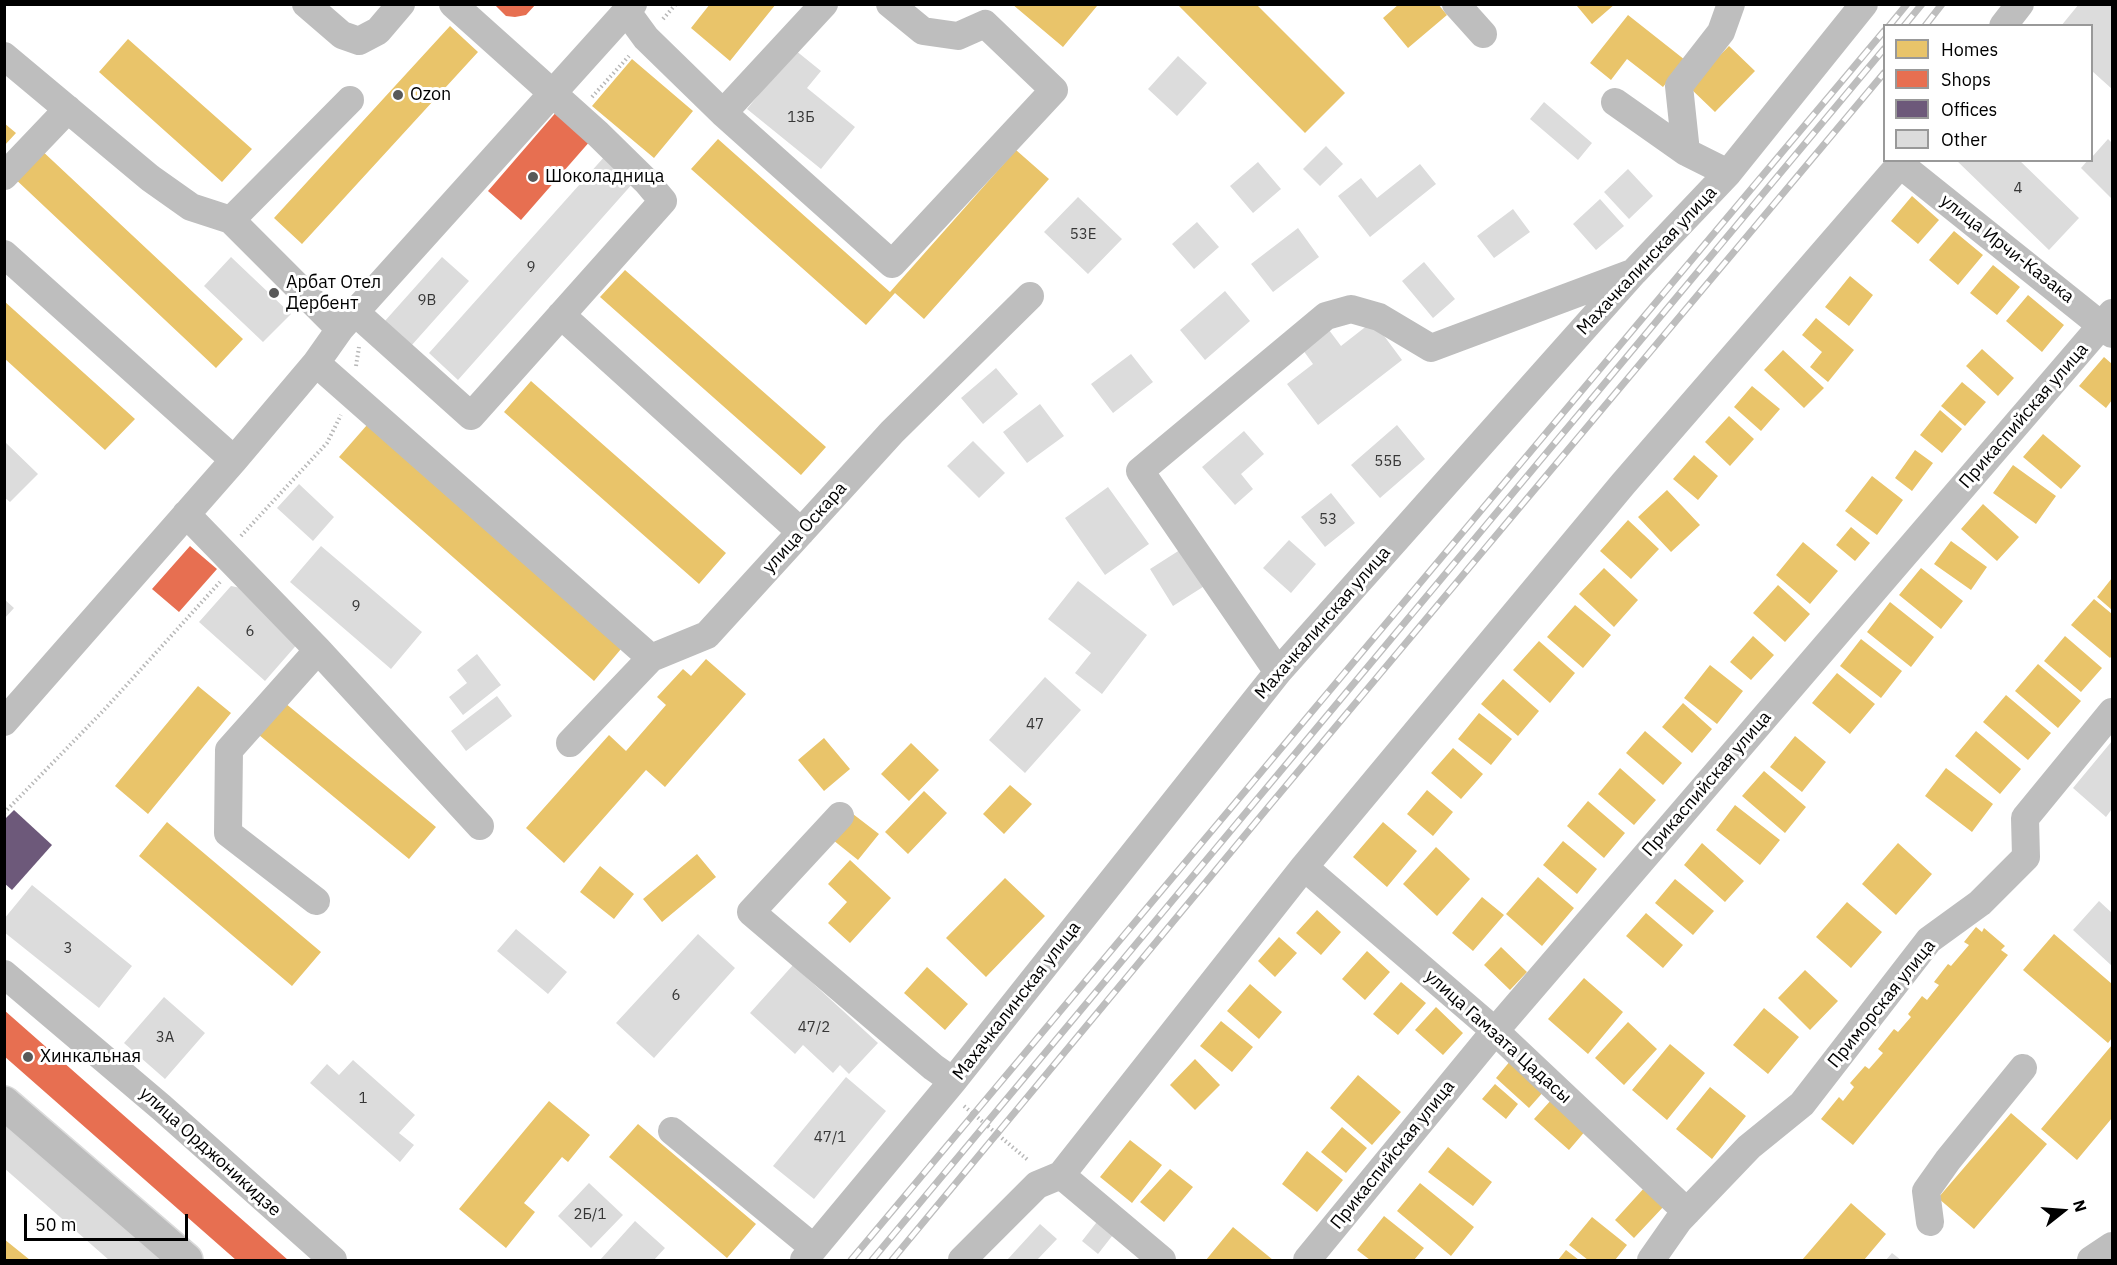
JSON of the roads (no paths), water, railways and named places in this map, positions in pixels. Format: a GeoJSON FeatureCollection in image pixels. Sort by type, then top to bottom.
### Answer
{"type":"FeatureCollection","features":[{"type":"Feature","properties":{"kind":"main road"},"geometry":{"type":"LineString","coordinates":[[4,1104],[186,1260]]}},
{"type":"Feature","properties":{"kind":"street"},"geometry":{"type":"LineString","coordinates":[[306,4],[342,35],[359,41],[378,31],[401,4]]}},
{"type":"Feature","properties":{"kind":"street"},"geometry":{"type":"LineString","coordinates":[[4,56],[150,178],[191,207],[231,220],[348,321],[471,416],[663,201],[614,150],[453,4]]}},
{"type":"Feature","properties":{"kind":"street"},"geometry":{"type":"LineString","coordinates":[[723,113],[824,4]]}},
{"type":"Feature","properties":{"kind":"street"},"geometry":{"type":"LineString","coordinates":[[4,722],[234,460],[316,363],[348,321],[630,8],[646,38],[723,113],[892,264],[1054,90],[985,24],[958,36],[923,31],[890,4]]}},
{"type":"Feature","properties":{"kind":"street"},"geometry":{"type":"LineString","coordinates":[[1456,4],[1483,34]]}},
{"type":"Feature","properties":{"kind":"street"},"geometry":{"type":"LineString","coordinates":[[1686,152],[1679,86],[1721,32],[1731,4]]}},
{"type":"Feature","properties":{"kind":"street","name":"Махачкалинская улица"},"geometry":{"type":"LineString","coordinates":[[809,1254],[957,1093],[1278,672],[1634,272],[1728,173],[1864,4]]}},
{"type":"Feature","properties":{"kind":"street"},"geometry":{"type":"LineString","coordinates":[[2005,24],[2020,4]]}},
{"type":"Feature","properties":{"kind":"street"},"geometry":{"type":"LineString","coordinates":[[231,220],[350,100]]}},
{"type":"Feature","properties":{"kind":"street"},"geometry":{"type":"LineString","coordinates":[[1615,102],[1686,152],[1728,173]]}},
{"type":"Feature","properties":{"kind":"street"},"geometry":{"type":"LineString","coordinates":[[4,176],[68,109]]}},
{"type":"Feature","properties":{"kind":"street"},"geometry":{"type":"LineString","coordinates":[[962,1260],[1036,1185],[1056,1177],[1304,867],[1623,484],[1903,163]]}},
{"type":"Feature","properties":{"kind":"street","name":"улица Ирчи-Казака"},"geometry":{"type":"LineString","coordinates":[[1903,163],[2109,324]]}},
{"type":"Feature","properties":{"kind":"street"},"geometry":{"type":"LineString","coordinates":[[4,254],[234,460]]}},
{"type":"Feature","properties":{"kind":"street"},"geometry":{"type":"LineString","coordinates":[[1278,672],[1140,471],[1326,316],[1351,309],[1379,317],[1431,348],[1634,272]]}},
{"type":"Feature","properties":{"kind":"street","name":"улица Оскара"},"geometry":{"type":"LineString","coordinates":[[570,743],[651,658],[707,635],[892,432],[1030,296]]}},
{"type":"Feature","properties":{"kind":"street"},"geometry":{"type":"LineString","coordinates":[[561,315],[801,532]]}},
{"type":"Feature","properties":{"kind":"street","name":"Прикаспийская улица"},"geometry":{"type":"LineString","coordinates":[[1307,1260],[1495,1031],[2109,324]]}},
{"type":"Feature","properties":{"kind":"street"},"geometry":{"type":"LineString","coordinates":[[316,363],[651,658]]}},
{"type":"Feature","properties":{"kind":"street"},"geometry":{"type":"LineString","coordinates":[[186,514],[318,650],[480,826]]}},
{"type":"Feature","properties":{"kind":"street"},"geometry":{"type":"LineString","coordinates":[[316,902],[228,833],[229,750],[318,650]]}},
{"type":"Feature","properties":{"kind":"street","name":"Приморская улица"},"geometry":{"type":"LineString","coordinates":[[1651,1260],[1679,1220],[1749,1147],[1802,1104],[1929,940],[1980,903],[2026,857],[2025,818],[2112,712]]}},
{"type":"Feature","properties":{"kind":"street"},"geometry":{"type":"LineString","coordinates":[[840,816],[751,912],[933,1067],[957,1093]]}},
{"type":"Feature","properties":{"kind":"street","name":"улица Гамзата Цадасы"},"geometry":{"type":"LineString","coordinates":[[1304,867],[1495,1031],[1687,1212]]}},
{"type":"Feature","properties":{"kind":"street","name":"улица Орджоникидзе"},"geometry":{"type":"LineString","coordinates":[[4,974],[161,1107],[333,1260]]}},
{"type":"Feature","properties":{"kind":"street"},"geometry":{"type":"LineString","coordinates":[[1930,1222],[1926,1191],[1948,1160],[2023,1068]]}},
{"type":"Feature","properties":{"kind":"street"},"geometry":{"type":"LineString","coordinates":[[672,1131],[809,1254]]}},
{"type":"Feature","properties":{"kind":"street"},"geometry":{"type":"LineString","coordinates":[[1056,1177],[1162,1260]]}},
{"type":"Feature","properties":{"kind":"street"},"geometry":{"type":"LineString","coordinates":[[2093,1260],[2112,1248]]}},
{"type":"Feature","properties":{"kind":"railway"},"geometry":{"type":"LineString","coordinates":[[1891,24],[1907,4]]}},
{"type":"Feature","properties":{"kind":"railway"},"geometry":{"type":"LineString","coordinates":[[1906,24],[1922,4]]}},
{"type":"Feature","properties":{"kind":"railway"},"geometry":{"type":"LineString","coordinates":[[1927,24],[1942,4]]}},
{"type":"Feature","properties":{"kind":"railway"},"geometry":{"type":"LineString","coordinates":[[851,1260],[1883,32]]}},
{"type":"Feature","properties":{"kind":"railway"},"geometry":{"type":"LineString","coordinates":[[872,1260],[1883,50]]}},
{"type":"Feature","properties":{"kind":"railway"},"geometry":{"type":"LineString","coordinates":[[892,1260],[1883,74]]}},
{"type":"Feature","properties":{"kind":"place","name":"Ozon"},"geometry":{"type":"Point","coordinates":[398,95]}},
{"type":"Feature","properties":{"kind":"place","name":"Шоколадница"},"geometry":{"type":"Point","coordinates":[533,177]}},
{"type":"Feature","properties":{"kind":"place","name":"Арбат Отел Дербент"},"geometry":{"type":"Point","coordinates":[274,293]}},
{"type":"Feature","properties":{"kind":"place","name":"Хинкальная"},"geometry":{"type":"Point","coordinates":[28,1057]}}]}
